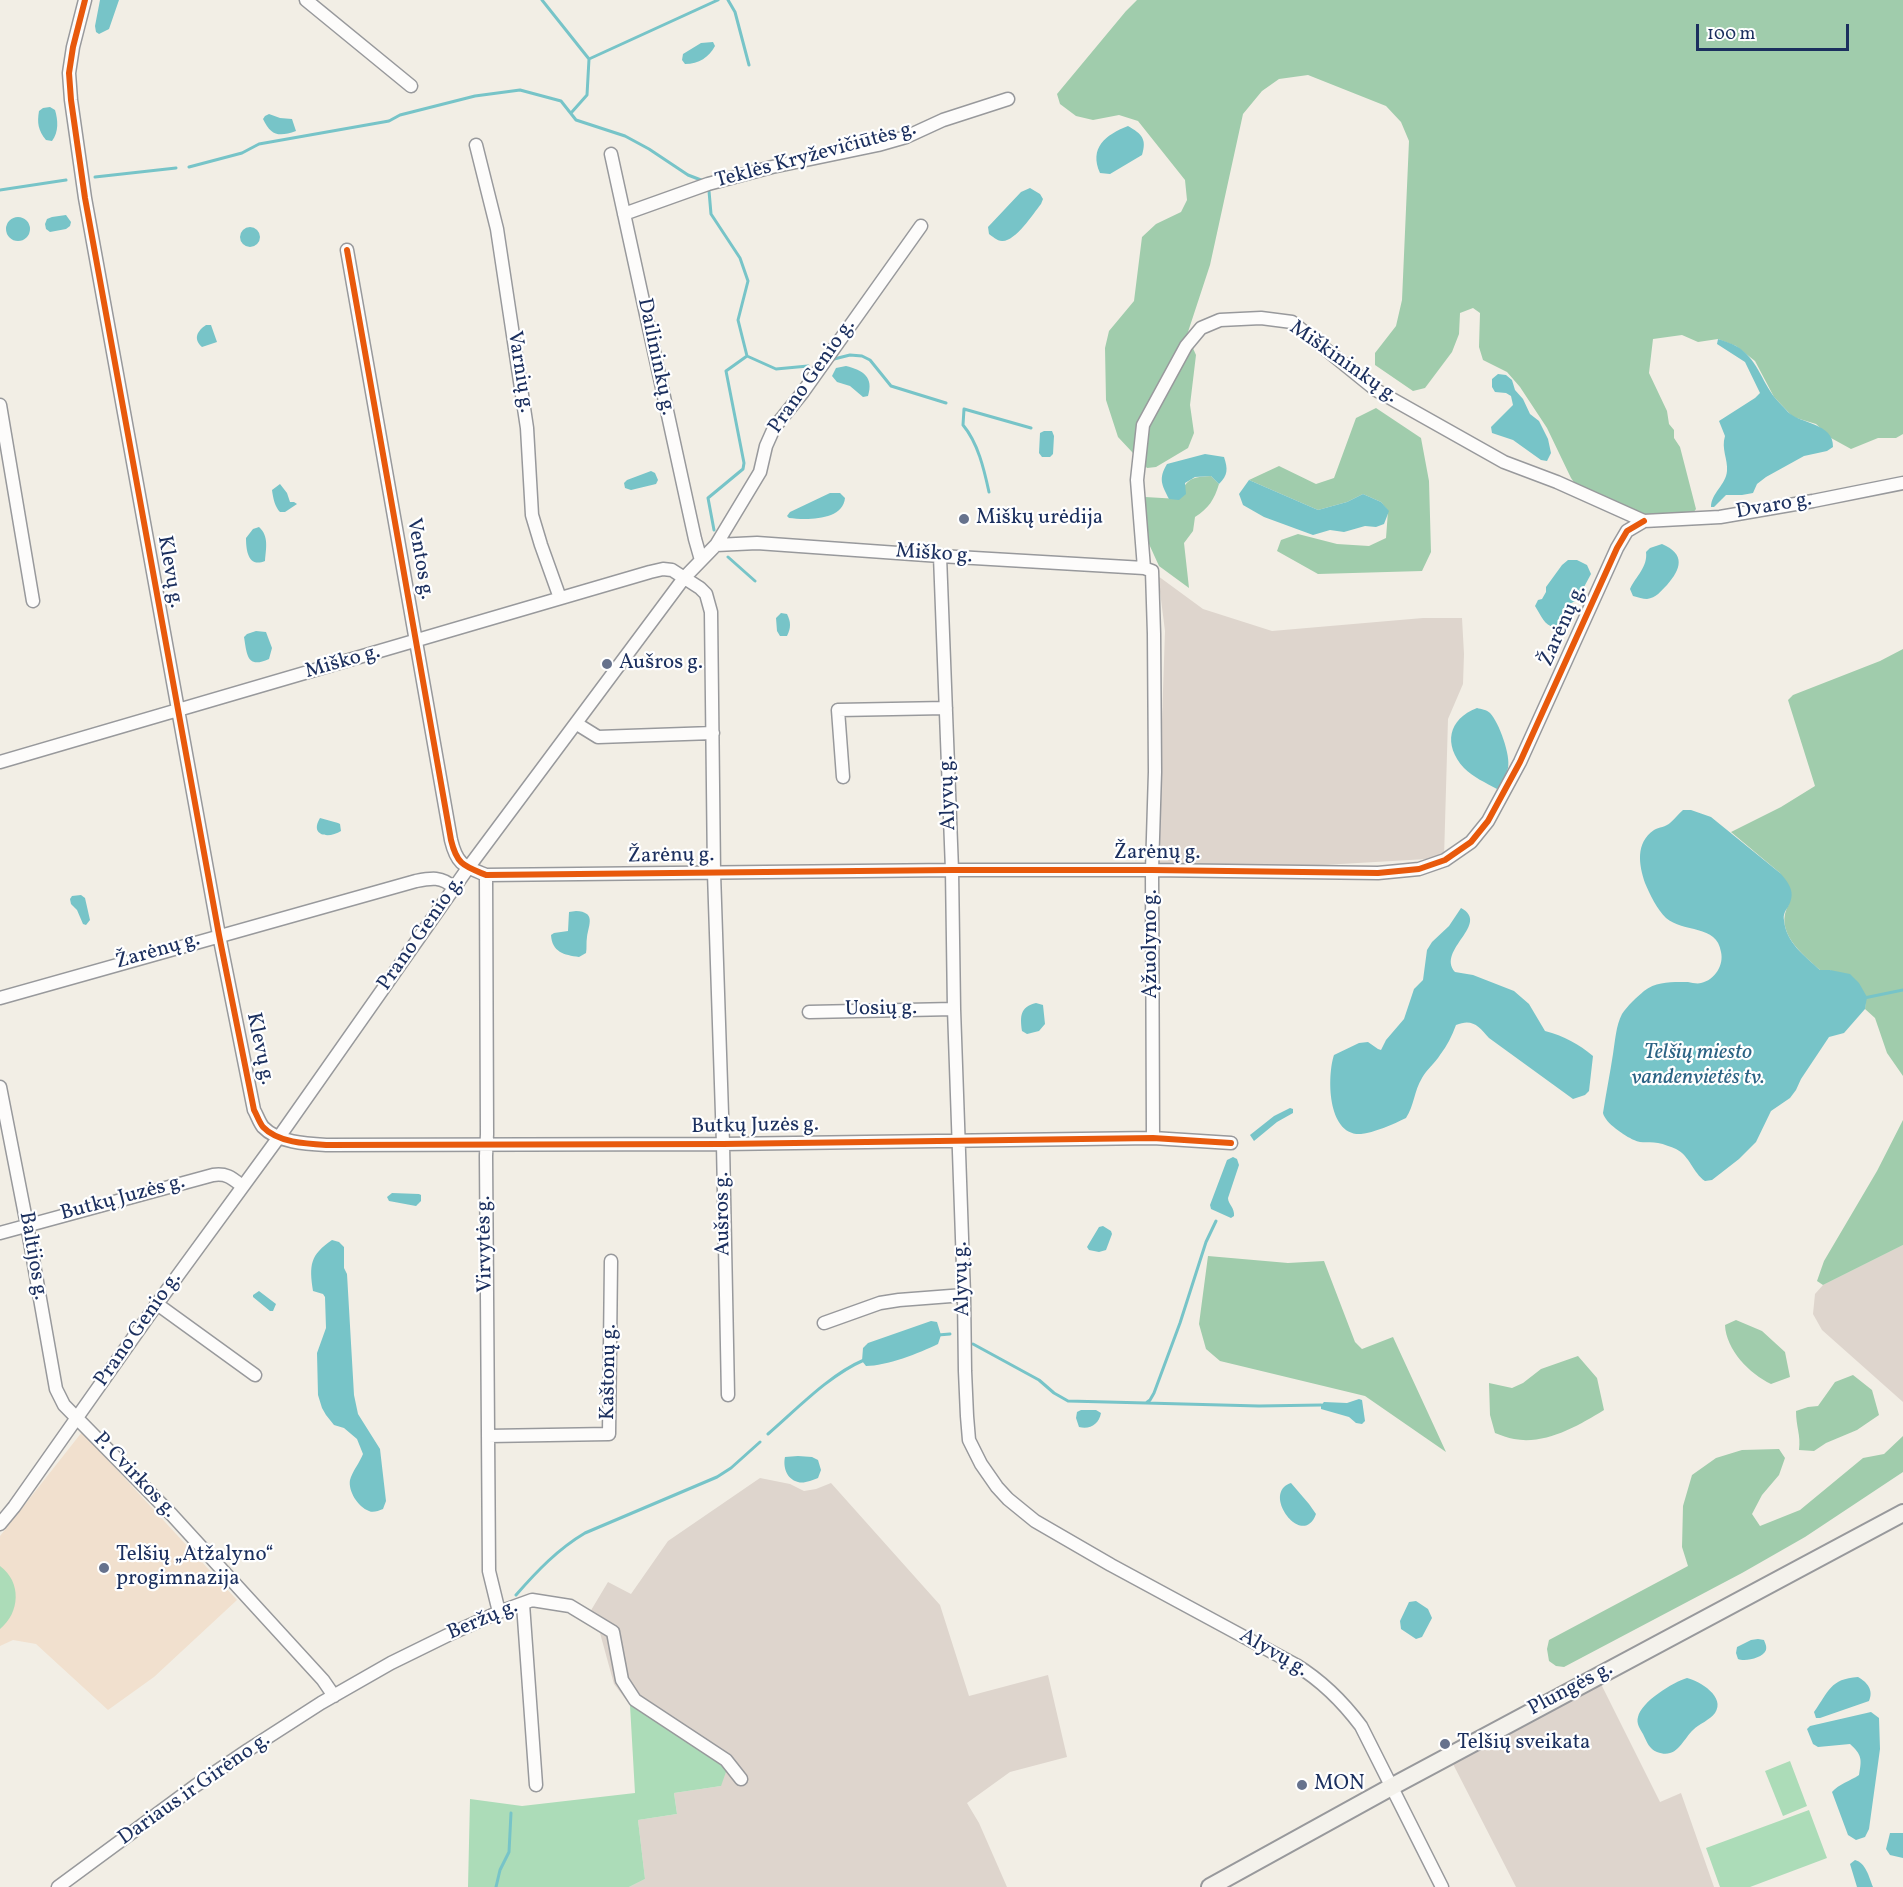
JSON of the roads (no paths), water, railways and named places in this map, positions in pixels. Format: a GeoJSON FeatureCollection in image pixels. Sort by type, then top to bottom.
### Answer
{"type":"FeatureCollection","features":[{"type":"Feature","properties":{"kind":"main road","name":"Plungės g."},"geometry":{"type":"LineString","coordinates":[[1210,1887],[1393,1786],[1902,1516]]}},
{"type":"Feature","properties":{"kind":"street","name":"Klevų g."},"geometry":{"type":"LineString","coordinates":[[85,0],[69,73],[85,198],[219,935],[254,1110],[263,1127],[279,1137]]}},
{"type":"Feature","properties":{"kind":"street"},"geometry":{"type":"LineString","coordinates":[[306,0],[411,86]]}},
{"type":"Feature","properties":{"kind":"street","name":"Teklės Kryževičiūtės g."},"geometry":{"type":"LineString","coordinates":[[624,214],[708,184],[906,137],[943,120],[1008,99]]}},
{"type":"Feature","properties":{"kind":"street","name":"Varnių g."},"geometry":{"type":"LineString","coordinates":[[476,145],[497,230],[527,428],[532,515],[560,598]]}},
{"type":"Feature","properties":{"kind":"street","name":"Dailininkų g."},"geometry":{"type":"LineString","coordinates":[[611,154],[694,539],[701,560]]}},
{"type":"Feature","properties":{"kind":"street","name":"Prano Genio g."},"geometry":{"type":"LineString","coordinates":[[0,1524],[279,1137],[468,868],[684,578],[716,545],[760,472],[766,446],[774,429],[921,226]]}},
{"type":"Feature","properties":{"kind":"street","name":"Ventos g."},"geometry":{"type":"LineString","coordinates":[[347,250],[452,840],[457,859],[468,868]]}},
{"type":"Feature","properties":{"kind":"street","name":"Miškininkų g."},"geometry":{"type":"LineString","coordinates":[[1148,569],[1137,480],[1143,425],[1186,346],[1201,328],[1220,320],[1261,318],[1292,322],[1386,396],[1504,462],[1557,482],[1644,521]]}},
{"type":"Feature","properties":{"kind":"street"},"geometry":{"type":"LineString","coordinates":[[0,405],[5,461],[33,602]]}},
{"type":"Feature","properties":{"kind":"street","name":"Dvaro g."},"geometry":{"type":"LineString","coordinates":[[1644,521],[1720,517],[1903,483]]}},
{"type":"Feature","properties":{"kind":"street","name":"Žarėnų g."},"geometry":{"type":"LineString","coordinates":[[468,868],[486,875],[952,870],[1378,873],[1419,869],[1445,860],[1471,842],[1488,821],[1520,762],[1617,548],[1627,531],[1644,521]]}},
{"type":"Feature","properties":{"kind":"street","name":"Miško g."},"geometry":{"type":"LineString","coordinates":[[716,545],[757,543],[1148,569]]}},
{"type":"Feature","properties":{"kind":"street","name":"Alyvų g."},"geometry":{"type":"LineString","coordinates":[[940,556],[969,1440],[981,1464],[997,1487],[1020,1510],[1111,1565],[1310,1674],[1338,1699],[1356,1719],[1393,1786],[1442,1887]]}},
{"type":"Feature","properties":{"kind":"street","name":"Ąžuolyno g."},"geometry":{"type":"LineString","coordinates":[[1148,569],[1154,634],[1153,1138]]}},
{"type":"Feature","properties":{"kind":"street","name":"Miško g."},"geometry":{"type":"LineString","coordinates":[[0,762],[663,570],[672,570],[684,578]]}},
{"type":"Feature","properties":{"kind":"street","name":"Aušros g."},"geometry":{"type":"LineString","coordinates":[[684,578],[700,588],[706,594],[709,602],[728,1395]]}},
{"type":"Feature","properties":{"kind":"street"},"geometry":{"type":"LineString","coordinates":[[843,777],[838,710],[946,708]]}},
{"type":"Feature","properties":{"kind":"street"},"geometry":{"type":"LineString","coordinates":[[577,724],[598,737],[713,733]]}},
{"type":"Feature","properties":{"kind":"street","name":"Virvytės g."},"geometry":{"type":"LineString","coordinates":[[486,875],[489,1571],[499,1612]]}},
{"type":"Feature","properties":{"kind":"street","name":"Žarėnų g."},"geometry":{"type":"LineString","coordinates":[[0,998],[219,935],[430,878],[442,879],[454,888]]}},
{"type":"Feature","properties":{"kind":"street","name":"Uosių g."},"geometry":{"type":"LineString","coordinates":[[809,1012],[954,1009]]}},
{"type":"Feature","properties":{"kind":"street","name":"Baltijos g."},"geometry":{"type":"LineString","coordinates":[[0,1087],[56,1389],[64,1405],[78,1417]]}},
{"type":"Feature","properties":{"kind":"street","name":"Butkų Juzės g."},"geometry":{"type":"LineString","coordinates":[[279,1137],[306,1144],[328,1145],[486,1146],[1153,1138],[1231,1143]]}},
{"type":"Feature","properties":{"kind":"street","name":"Butkų Juzės g."},"geometry":{"type":"LineString","coordinates":[[0,1233],[213,1175],[230,1176],[242,1186]]}},
{"type":"Feature","properties":{"kind":"street","name":"Kaštonų g."},"geometry":{"type":"LineString","coordinates":[[488,1436],[609,1434],[611,1261]]}},
{"type":"Feature","properties":{"kind":"street"},"geometry":{"type":"LineString","coordinates":[[824,1323],[880,1303],[964,1295]]}},
{"type":"Feature","properties":{"kind":"street"},"geometry":{"type":"LineString","coordinates":[[157,1304],[255,1375]]}},
{"type":"Feature","properties":{"kind":"street","name":"P. Cvirkos g."},"geometry":{"type":"LineString","coordinates":[[78,1417],[172,1515],[323,1680],[334,1696]]}},
{"type":"Feature","properties":{"kind":"street","name":"Beržų g."},"geometry":{"type":"LineString","coordinates":[[334,1696],[391,1663],[499,1612],[532,1600],[570,1606],[613,1632],[622,1680],[635,1700],[726,1760],[741,1779]]}},
{"type":"Feature","properties":{"kind":"street"},"geometry":{"type":"LineString","coordinates":[[523,1604],[536,1785]]}},
{"type":"Feature","properties":{"kind":"street","name":"Dariaus ir Girėno g."},"geometry":{"type":"LineString","coordinates":[[58,1887],[227,1764],[334,1696]]}},
{"type":"Feature","properties":{"kind":"water"},"geometry":{"type":"Polygon","coordinates":[[[100,0],[119,0],[109,29],[99,34],[95,26],[100,0]]]}},
{"type":"Feature","properties":{"kind":"water"},"geometry":{"type":"Polygon","coordinates":[[[713,42],[715,46],[703,59],[685,64],[682,60],[683,54],[701,43],[713,42]]]}},
{"type":"Feature","properties":{"kind":"water"},"geometry":{"type":"Polygon","coordinates":[[[50,107],[55,110],[57,122],[56,134],[52,141],[46,140],[38,123],[39,111],[50,107]]]}},
{"type":"Feature","properties":{"kind":"water"},"geometry":{"type":"Polygon","coordinates":[[[269,114],[292,119],[296,131],[285,134],[272,132],[263,119],[269,114]]]}},
{"type":"Feature","properties":{"kind":"water"},"geometry":{"type":"Polygon","coordinates":[[[1128,126],[1142,138],[1144,145],[1142,155],[1110,174],[1100,173],[1096,156],[1101,144],[1112,134],[1128,126]]]}},
{"type":"Feature","properties":{"kind":"water"},"geometry":{"type":"Polygon","coordinates":[[[1030,188],[1040,194],[1043,199],[1023,227],[1007,240],[998,240],[989,234],[988,227],[1021,192],[1030,188]]]}},
{"type":"Feature","properties":{"kind":"water"},"geometry":{"type":"Polygon","coordinates":[[[66,215],[71,222],[66,229],[50,232],[46,229],[47,219],[66,215]]]}},
{"type":"Feature","properties":{"kind":"water"},"geometry":{"type":"Polygon","coordinates":[[[18,217],[23,218],[29,224],[29,234],[23,240],[18,241],[13,240],[7,234],[6,229],[7,224],[13,218],[18,217]]]}},
{"type":"Feature","properties":{"kind":"water"},"geometry":{"type":"Polygon","coordinates":[[[250,227],[257,230],[260,237],[257,244],[250,247],[243,244],[240,237],[243,230],[250,227]]]}},
{"type":"Feature","properties":{"kind":"water"},"geometry":{"type":"Polygon","coordinates":[[[206,325],[211,325],[217,342],[202,347],[197,335],[206,325]]]}},
{"type":"Feature","properties":{"kind":"water"},"geometry":{"type":"Polygon","coordinates":[[[1718,339],[1743,351],[1754,363],[1778,402],[1793,416],[1828,433],[1833,447],[1827,451],[1804,456],[1766,477],[1757,484],[1753,493],[1726,495],[1714,507],[1711,507],[1713,497],[1724,481],[1727,471],[1725,436],[1719,421],[1760,393],[1745,362],[1717,344],[1718,339]]]}},
{"type":"Feature","properties":{"kind":"water"},"geometry":{"type":"Polygon","coordinates":[[[846,366],[866,375],[869,384],[868,396],[863,397],[850,386],[837,382],[832,376],[836,368],[846,366]]]}},
{"type":"Feature","properties":{"kind":"water"},"geometry":{"type":"Polygon","coordinates":[[[1498,374],[1506,375],[1512,380],[1515,390],[1523,399],[1530,414],[1539,421],[1548,439],[1551,453],[1547,461],[1541,460],[1513,440],[1492,433],[1491,427],[1513,405],[1511,396],[1495,392],[1492,387],[1492,379],[1498,374]]]}},
{"type":"Feature","properties":{"kind":"water"},"geometry":{"type":"Polygon","coordinates":[[[1052,431],[1054,436],[1053,454],[1050,457],[1042,457],[1039,453],[1040,433],[1052,431]]]}},
{"type":"Feature","properties":{"kind":"water"},"geometry":{"type":"Polygon","coordinates":[[[1205,454],[1224,457],[1226,472],[1222,481],[1219,484],[1211,476],[1195,477],[1185,483],[1186,494],[1179,500],[1169,499],[1162,482],[1167,464],[1205,454]]]}},
{"type":"Feature","properties":{"kind":"water"},"geometry":{"type":"Polygon","coordinates":[[[651,471],[655,473],[658,480],[656,484],[631,490],[625,488],[624,483],[627,480],[651,471]]]}},
{"type":"Feature","properties":{"kind":"water"},"geometry":{"type":"Polygon","coordinates":[[[1249,480],[1318,510],[1347,502],[1363,494],[1381,502],[1389,511],[1384,524],[1376,527],[1365,526],[1344,532],[1330,530],[1313,535],[1264,517],[1243,505],[1239,494],[1249,480]]]}},
{"type":"Feature","properties":{"kind":"water"},"geometry":{"type":"Polygon","coordinates":[[[280,484],[290,502],[297,504],[285,512],[278,510],[273,496],[272,490],[280,484]]]}},
{"type":"Feature","properties":{"kind":"water"},"geometry":{"type":"Polygon","coordinates":[[[830,493],[840,493],[845,498],[843,506],[831,515],[814,519],[787,516],[790,512],[830,493]]]}},
{"type":"Feature","properties":{"kind":"water"},"geometry":{"type":"Polygon","coordinates":[[[259,527],[266,538],[266,547],[265,561],[259,563],[249,557],[246,538],[253,529],[259,527]]]}},
{"type":"Feature","properties":{"kind":"water"},"geometry":{"type":"Polygon","coordinates":[[[1662,544],[1675,552],[1678,557],[1676,573],[1667,585],[1653,597],[1645,599],[1633,596],[1630,589],[1643,567],[1646,552],[1662,544]]]}},
{"type":"Feature","properties":{"kind":"water"},"geometry":{"type":"Polygon","coordinates":[[[1568,560],[1577,560],[1587,565],[1591,574],[1577,600],[1566,606],[1565,620],[1559,625],[1551,626],[1547,624],[1535,606],[1538,600],[1542,599],[1546,587],[1568,560]]]}},
{"type":"Feature","properties":{"kind":"water"},"geometry":{"type":"Polygon","coordinates":[[[781,613],[787,614],[789,620],[790,628],[787,636],[780,636],[777,631],[776,618],[781,613]]]}},
{"type":"Feature","properties":{"kind":"water"},"geometry":{"type":"Polygon","coordinates":[[[256,631],[266,632],[272,648],[269,659],[262,662],[252,661],[247,655],[244,637],[256,631]]]}},
{"type":"Feature","properties":{"kind":"water"},"geometry":{"type":"Polygon","coordinates":[[[1477,708],[1487,711],[1493,717],[1506,748],[1508,768],[1497,789],[1464,768],[1457,759],[1451,742],[1455,726],[1460,719],[1477,708]]]}},
{"type":"Feature","properties":{"kind":"water","name":"Telšių miesto vandenvietės tv."},"geometry":{"type":"Polygon","coordinates":[[[1683,810],[1691,810],[1711,817],[1780,873],[1792,893],[1784,918],[1788,936],[1792,942],[1820,970],[1850,974],[1859,983],[1867,997],[1865,1009],[1844,1033],[1829,1037],[1790,1098],[1771,1111],[1756,1142],[1712,1180],[1705,1181],[1681,1152],[1663,1144],[1640,1142],[1630,1138],[1611,1125],[1603,1113],[1617,1028],[1624,1011],[1644,991],[1654,985],[1706,981],[1720,967],[1721,952],[1713,937],[1673,923],[1666,918],[1651,897],[1643,876],[1640,855],[1644,841],[1654,830],[1668,824],[1683,810]]]}},
{"type":"Feature","properties":{"kind":"water"},"geometry":{"type":"Polygon","coordinates":[[[320,818],[340,824],[341,831],[331,835],[322,834],[317,829],[320,818]]]}},
{"type":"Feature","properties":{"kind":"water"},"geometry":{"type":"Polygon","coordinates":[[[81,895],[85,898],[90,920],[86,925],[83,924],[70,899],[72,896],[81,895]]]}},
{"type":"Feature","properties":{"kind":"water"},"geometry":{"type":"Polygon","coordinates":[[[1461,908],[1469,914],[1470,922],[1452,955],[1451,964],[1455,972],[1473,975],[1514,991],[1529,1004],[1545,1031],[1571,1041],[1593,1056],[1589,1091],[1573,1099],[1489,1038],[1475,1024],[1466,1022],[1456,1025],[1445,1048],[1422,1078],[1406,1118],[1371,1132],[1361,1134],[1350,1132],[1341,1125],[1332,1103],[1330,1076],[1334,1055],[1359,1043],[1368,1042],[1381,1050],[1386,1040],[1404,1019],[1414,989],[1423,980],[1427,950],[1449,926],[1461,908]]]}},
{"type":"Feature","properties":{"kind":"water"},"geometry":{"type":"Polygon","coordinates":[[[576,911],[586,914],[590,920],[586,953],[579,957],[556,949],[551,935],[568,931],[569,912],[576,911]]]}},
{"type":"Feature","properties":{"kind":"water"},"geometry":{"type":"Polygon","coordinates":[[[1036,1003],[1043,1005],[1045,1024],[1039,1031],[1027,1034],[1022,1031],[1022,1013],[1027,1007],[1036,1003]]]}},
{"type":"Feature","properties":{"kind":"water"},"geometry":{"type":"Polygon","coordinates":[[[1290,1108],[1293,1109],[1293,1113],[1277,1122],[1254,1141],[1250,1135],[1274,1116],[1290,1108]]]}},
{"type":"Feature","properties":{"kind":"water"},"geometry":{"type":"Polygon","coordinates":[[[1233,1157],[1237,1159],[1239,1165],[1228,1198],[1234,1213],[1231,1218],[1211,1209],[1210,1205],[1227,1160],[1233,1157]]]}},
{"type":"Feature","properties":{"kind":"water"},"geometry":{"type":"Polygon","coordinates":[[[392,1193],[419,1194],[421,1201],[416,1206],[389,1201],[387,1197],[392,1193]]]}},
{"type":"Feature","properties":{"kind":"water"},"geometry":{"type":"Polygon","coordinates":[[[1103,1226],[1112,1234],[1106,1250],[1099,1252],[1089,1250],[1087,1247],[1099,1227],[1103,1226]]]}},
{"type":"Feature","properties":{"kind":"water"},"geometry":{"type":"Polygon","coordinates":[[[332,1240],[344,1247],[354,1395],[358,1414],[380,1449],[386,1501],[383,1509],[376,1512],[361,1506],[351,1489],[351,1477],[363,1454],[357,1439],[344,1428],[334,1425],[322,1408],[318,1395],[317,1353],[326,1328],[325,1297],[313,1291],[311,1267],[315,1256],[332,1240]]]}},
{"type":"Feature","properties":{"kind":"water"},"geometry":{"type":"Polygon","coordinates":[[[259,1291],[276,1304],[273,1311],[253,1297],[259,1291]]]}},
{"type":"Feature","properties":{"kind":"water"},"geometry":{"type":"Polygon","coordinates":[[[931,1321],[937,1322],[941,1335],[938,1344],[883,1364],[866,1366],[862,1361],[863,1348],[868,1343],[931,1321]]]}},
{"type":"Feature","properties":{"kind":"water"},"geometry":{"type":"Polygon","coordinates":[[[1362,1400],[1365,1421],[1362,1424],[1356,1423],[1349,1417],[1321,1409],[1324,1402],[1347,1403],[1362,1400]]]}},
{"type":"Feature","properties":{"kind":"water"},"geometry":{"type":"Polygon","coordinates":[[[1096,1410],[1101,1413],[1100,1417],[1090,1427],[1079,1427],[1076,1418],[1077,1412],[1096,1410]]]}},
{"type":"Feature","properties":{"kind":"water"},"geometry":{"type":"Polygon","coordinates":[[[798,1456],[818,1460],[821,1470],[818,1478],[808,1482],[798,1482],[788,1475],[784,1464],[785,1457],[798,1456]]]}},
{"type":"Feature","properties":{"kind":"water"},"geometry":{"type":"Polygon","coordinates":[[[1291,1483],[1316,1514],[1310,1523],[1302,1526],[1294,1523],[1282,1507],[1280,1497],[1283,1489],[1291,1483]]]}},
{"type":"Feature","properties":{"kind":"water"},"geometry":{"type":"Polygon","coordinates":[[[1416,1601],[1428,1609],[1432,1618],[1422,1637],[1416,1639],[1401,1629],[1400,1621],[1409,1602],[1416,1601]]]}},
{"type":"Feature","properties":{"kind":"water"},"geometry":{"type":"Polygon","coordinates":[[[1758,1639],[1764,1640],[1766,1650],[1764,1653],[1753,1659],[1738,1659],[1737,1647],[1758,1639]]]}},
{"type":"Feature","properties":{"kind":"water"},"geometry":{"type":"Polygon","coordinates":[[[1858,1677],[1869,1687],[1871,1693],[1869,1701],[1816,1718],[1814,1712],[1831,1687],[1841,1680],[1858,1677]]]}},
{"type":"Feature","properties":{"kind":"water"},"geometry":{"type":"Polygon","coordinates":[[[1687,1678],[1704,1686],[1714,1696],[1717,1701],[1715,1713],[1693,1730],[1675,1751],[1664,1754],[1657,1752],[1647,1742],[1639,1726],[1640,1711],[1666,1688],[1687,1678]]]}},
{"type":"Feature","properties":{"kind":"water"},"geometry":{"type":"Polygon","coordinates":[[[1871,1712],[1879,1718],[1880,1749],[1869,1829],[1865,1837],[1856,1840],[1848,1835],[1832,1792],[1859,1775],[1861,1761],[1859,1754],[1850,1744],[1818,1747],[1813,1744],[1807,1729],[1810,1726],[1871,1712]]]}},
{"type":"Feature","properties":{"kind":"water"},"geometry":{"type":"Polygon","coordinates":[[[1890,1833],[1903,1833],[1903,1858],[1890,1855],[1886,1849],[1890,1833]]]}},
{"type":"Feature","properties":{"kind":"water"},"geometry":{"type":"Polygon","coordinates":[[[1855,1860],[1864,1867],[1873,1887],[1857,1887],[1850,1864],[1855,1860]]]}},
{"type":"Feature","properties":{"kind":"waterway"},"geometry":{"type":"LineString","coordinates":[[542,0],[589,59]]}},
{"type":"Feature","properties":{"kind":"waterway"},"geometry":{"type":"LineString","coordinates":[[571,113],[587,95],[589,59],[718,0]]}},
{"type":"Feature","properties":{"kind":"waterway"},"geometry":{"type":"LineString","coordinates":[[728,0],[735,12],[749,65]]}},
{"type":"Feature","properties":{"kind":"waterway"},"geometry":{"type":"LineString","coordinates":[[189,167],[242,153],[259,144],[389,121],[400,115],[475,96],[520,90],[561,101],[576,120],[625,136],[688,175],[701,180]]}},
{"type":"Feature","properties":{"kind":"waterway"},"geometry":{"type":"LineString","coordinates":[[95,177],[176,168]]}},
{"type":"Feature","properties":{"kind":"waterway"},"geometry":{"type":"LineString","coordinates":[[0,190],[66,180]]}},
{"type":"Feature","properties":{"kind":"waterway"},"geometry":{"type":"LineString","coordinates":[[709,191],[711,214],[740,258],[748,281],[738,320],[747,356],[776,369],[808,366]]}},
{"type":"Feature","properties":{"kind":"waterway"},"geometry":{"type":"LineString","coordinates":[[834,359],[850,355],[862,356],[870,360],[891,386],[946,403]]}},
{"type":"Feature","properties":{"kind":"waterway"},"geometry":{"type":"LineString","coordinates":[[714,530],[708,498],[743,469],[744,463],[726,371],[747,356]]}},
{"type":"Feature","properties":{"kind":"waterway"},"geometry":{"type":"LineString","coordinates":[[989,492],[983,465],[963,425],[964,409],[1031,428]]}},
{"type":"Feature","properties":{"kind":"waterway"},"geometry":{"type":"LineString","coordinates":[[728,557],[755,581]]}},
{"type":"Feature","properties":{"kind":"waterway"},"geometry":{"type":"LineString","coordinates":[[1864,998],[1903,990]]}},
{"type":"Feature","properties":{"kind":"waterway"},"geometry":{"type":"LineString","coordinates":[[973,1344],[1039,1380],[1068,1401],[1146,1403],[1154,1393],[1206,1242],[1216,1221]]}},
{"type":"Feature","properties":{"kind":"waterway"},"geometry":{"type":"LineString","coordinates":[[938,1335],[950,1334]]}},
{"type":"Feature","properties":{"kind":"waterway"},"geometry":{"type":"LineString","coordinates":[[768,1434],[826,1383],[864,1360]]}},
{"type":"Feature","properties":{"kind":"waterway"},"geometry":{"type":"LineString","coordinates":[[1146,1403],[1321,1405]]}},
{"type":"Feature","properties":{"kind":"waterway"},"geometry":{"type":"LineString","coordinates":[[516,1595],[548,1561],[585,1533],[717,1477],[731,1468],[760,1442]]}},
{"type":"Feature","properties":{"kind":"waterway"},"geometry":{"type":"LineString","coordinates":[[496,1887],[500,1870],[509,1852],[511,1813]]}},
{"type":"Feature","properties":{"kind":"place","name":"Miškų urėdija"},"geometry":{"type":"Point","coordinates":[964,519]}},
{"type":"Feature","properties":{"kind":"place","name":"Aušros g."},"geometry":{"type":"Point","coordinates":[607,664]}},
{"type":"Feature","properties":{"kind":"place","name":"Telšių „Atžalyno“ progimnazija"},"geometry":{"type":"Point","coordinates":[104,1568]}},
{"type":"Feature","properties":{"kind":"place","name":"Telšių sveikata"},"geometry":{"type":"Point","coordinates":[1445,1744]}},
{"type":"Feature","properties":{"kind":"place","name":"MON"},"geometry":{"type":"Point","coordinates":[1302,1785]}}]}
